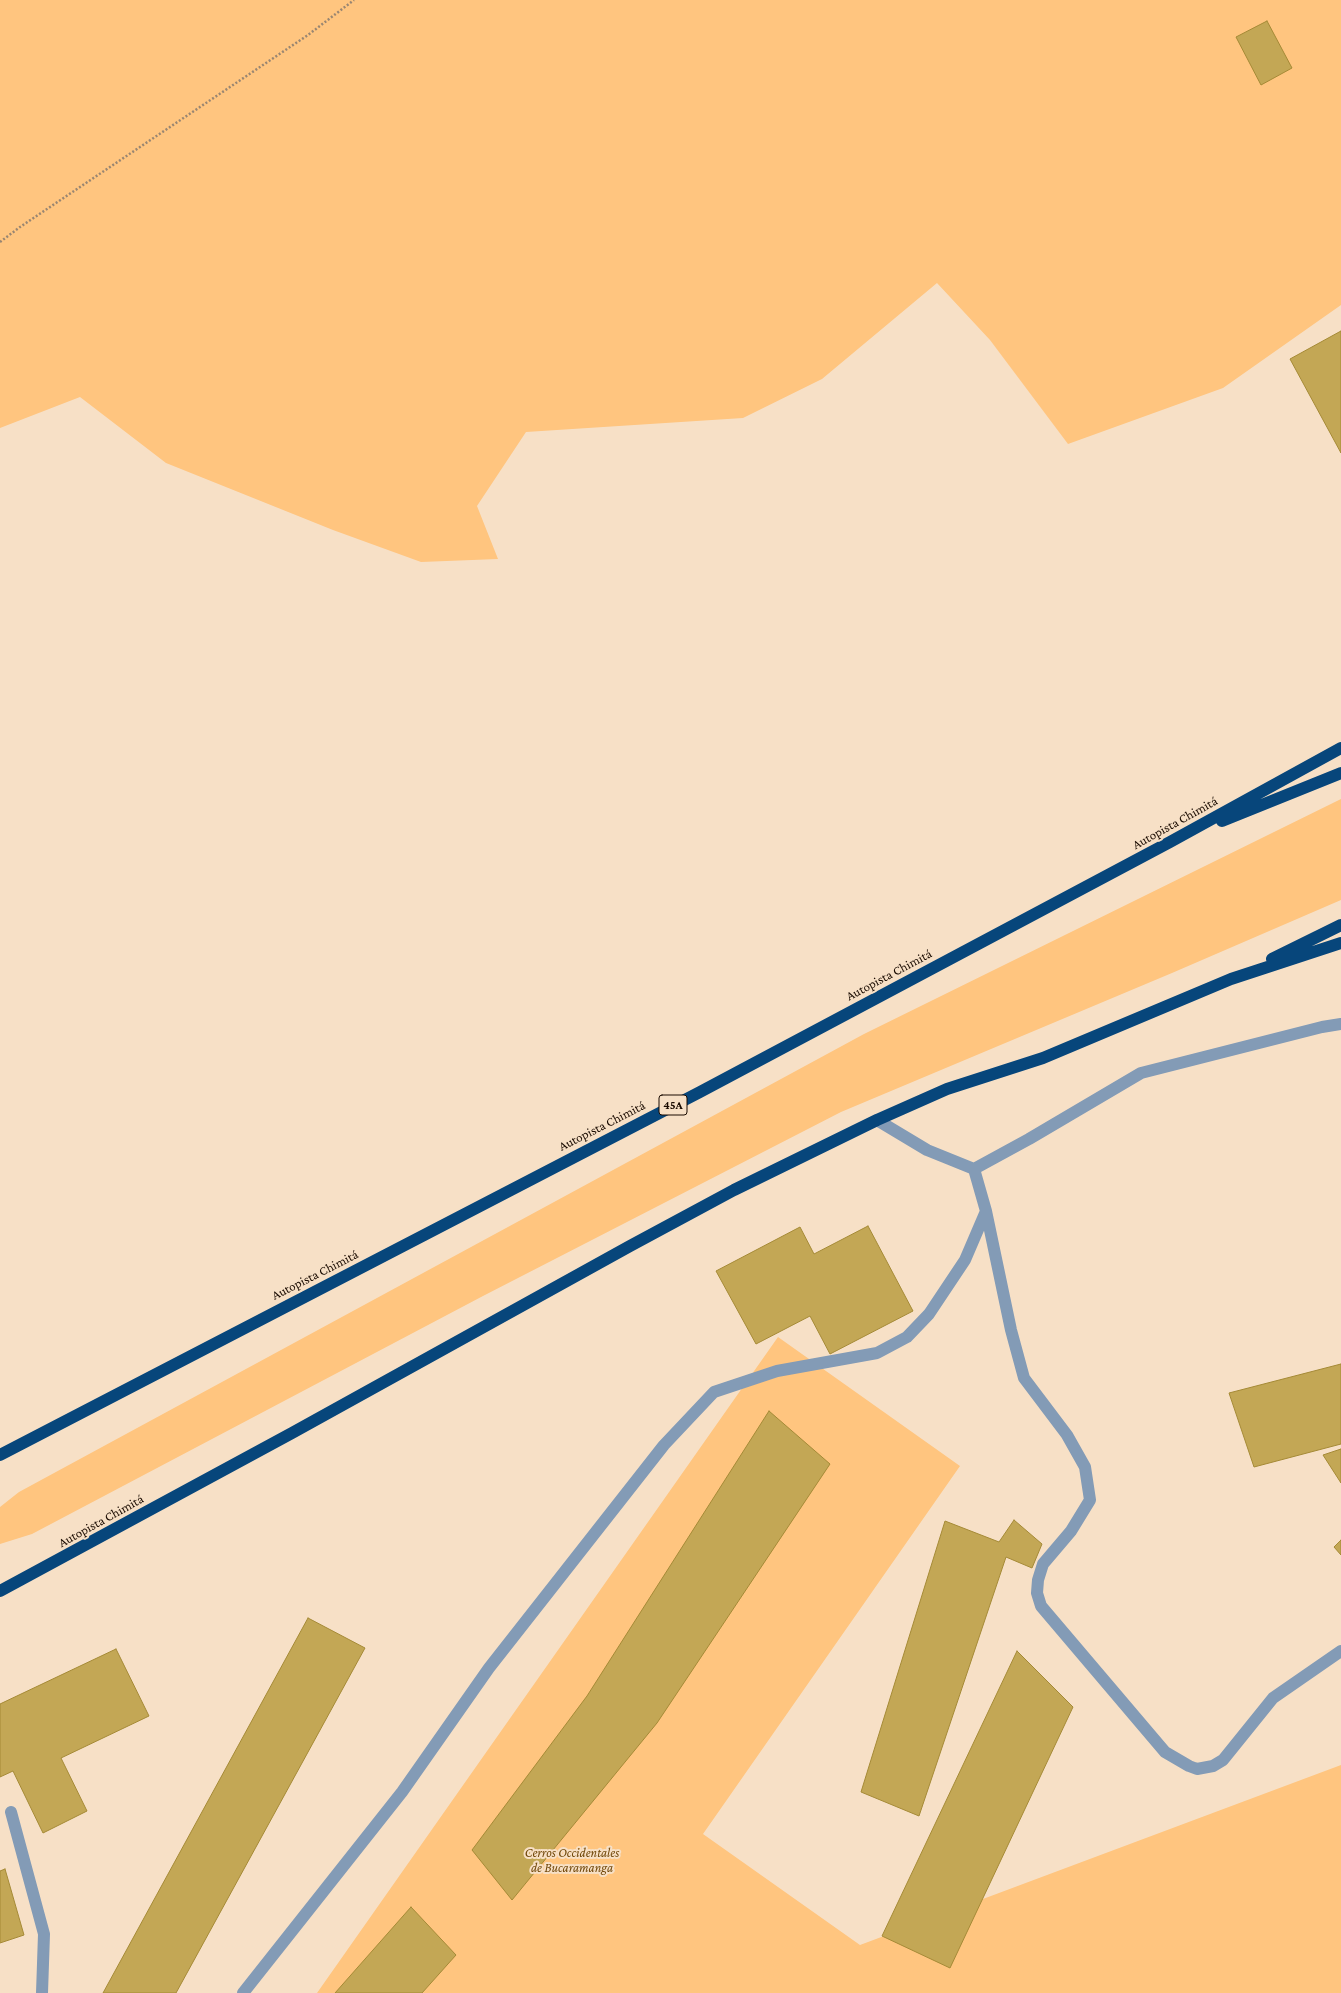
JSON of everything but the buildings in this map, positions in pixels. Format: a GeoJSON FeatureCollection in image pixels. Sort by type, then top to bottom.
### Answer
{"type":"FeatureCollection","features":[{"type":"Feature","properties":{"kind":"highway","name":"Autopista Chimitá"},"geometry":{"type":"LineString","coordinates":[[0,1455],[700,1092],[1170,842],[1341,748]]}},
{"type":"Feature","properties":{"kind":"highway"},"geometry":{"type":"LineString","coordinates":[[1170,842],[1341,773]]}},
{"type":"Feature","properties":{"kind":"highway"},"geometry":{"type":"LineString","coordinates":[[1231,979],[1341,925]]}},
{"type":"Feature","properties":{"kind":"highway","name":"Autopista Chimitá"},"geometry":{"type":"LineString","coordinates":[[0,1591],[734,1190],[877,1120],[947,1090],[1043,1058],[1231,979],[1341,943]]}},
{"type":"Feature","properties":{"kind":"lane"},"geometry":{"type":"LineString","coordinates":[[974,1169],[1029,1139],[1141,1073],[1322,1027],[1341,1024]]}},
{"type":"Feature","properties":{"kind":"lane"},"geometry":{"type":"LineString","coordinates":[[877,1120],[927,1150],[974,1169]]}},
{"type":"Feature","properties":{"kind":"lane"},"geometry":{"type":"LineString","coordinates":[[974,1169],[986,1211],[1011,1330],[1024,1378],[1067,1435],[1085,1467],[1090,1500],[1071,1531],[1043,1564],[1038,1580],[1037,1593],[1041,1606],[1165,1752],[1197,1769],[1213,1766],[1223,1760],[1273,1698],[1341,1651]]}},
{"type":"Feature","properties":{"kind":"lane"},"geometry":{"type":"LineString","coordinates":[[243,1993],[402,1792],[489,1668],[528,1618],[664,1445],[714,1392],[777,1371],[877,1353],[907,1337],[929,1314],[965,1260],[986,1211]]}},
{"type":"Feature","properties":{"kind":"lane"},"geometry":{"type":"LineString","coordinates":[[11,1812],[44,1934],[42,1993]]}},
{"type":"Feature","properties":{"kind":"path"},"geometry":{"type":"LineString","coordinates":[[0,242],[20,227],[308,35],[354,0]]}},
{"type":"Feature","properties":{"kind":"green space"},"geometry":{"type":"Polygon","coordinates":[[[0,0],[1341,0],[1341,305],[1223,388],[1068,444],[990,340],[937,283],[822,379],[743,418],[526,432],[477,506],[498,559],[421,562],[333,530],[166,463],[80,397],[0,428],[0,0]]]}},
{"type":"Feature","properties":{"kind":"green space"},"geometry":{"type":"Polygon","coordinates":[[[1341,799],[1341,900],[1172,973],[841,1112],[483,1296],[32,1534],[0,1544],[0,1507],[19,1492],[864,1034],[1341,799]]]}},
{"type":"Feature","properties":{"kind":"green space","name":"Cerros Occidentales de Bucaramanga"},"geometry":{"type":"Polygon","coordinates":[[[778,1337],[960,1466],[703,1834],[860,1945],[1341,1765],[1341,1993],[317,1993],[778,1337]]]}}]}
